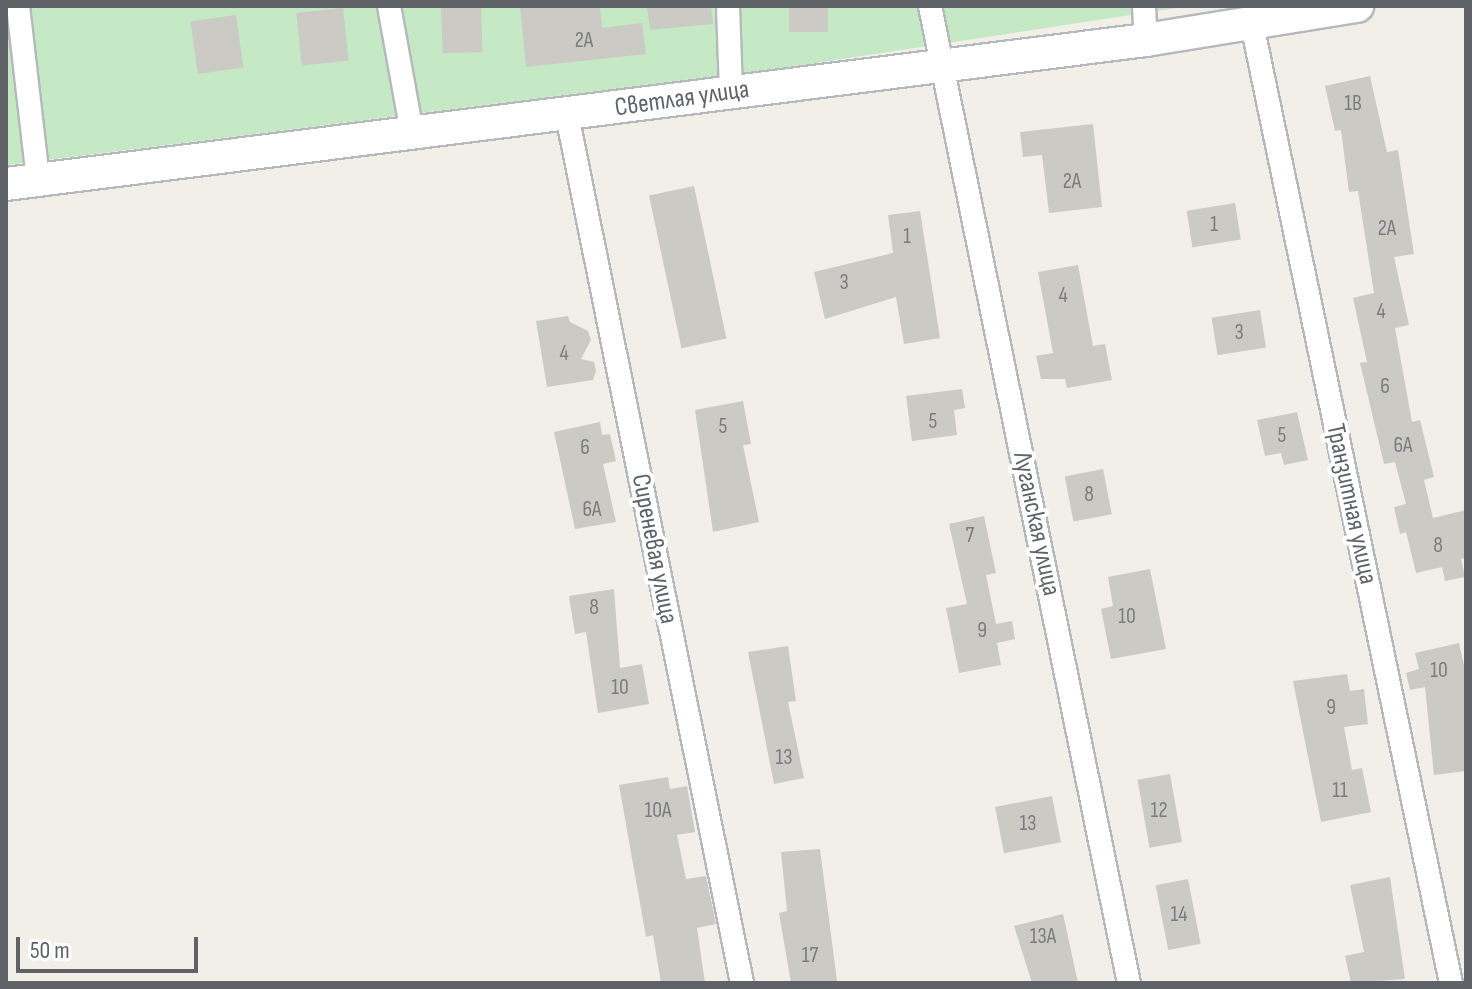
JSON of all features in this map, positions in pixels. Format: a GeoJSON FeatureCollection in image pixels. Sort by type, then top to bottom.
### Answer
{"type":"FeatureCollection","features":[{"type":"Feature","properties":{"kind":"street"},"geometry":{"type":"LineString","coordinates":[[18,6],[38,180]]}},
{"type":"Feature","properties":{"kind":"street"},"geometry":{"type":"LineString","coordinates":[[389,6],[412,133]]}},
{"type":"Feature","properties":{"kind":"street"},"geometry":{"type":"LineString","coordinates":[[728,6],[731,92]]}},
{"type":"Feature","properties":{"kind":"street","name":"Луганская улица"},"geometry":{"type":"LineString","coordinates":[[930,6],[1129,983]]}},
{"type":"Feature","properties":{"kind":"street"},"geometry":{"type":"LineString","coordinates":[[1144,6],[1146,40]]}},
{"type":"Feature","properties":{"kind":"street","name":"Светлая улица"},"geometry":{"type":"LineString","coordinates":[[6,184],[1146,40],[1353,7]]}},
{"type":"Feature","properties":{"kind":"street","name":"Транзитная улица"},"geometry":{"type":"LineString","coordinates":[[1252,24],[1451,983]]}},
{"type":"Feature","properties":{"kind":"street","name":"Сиреневая улица"},"geometry":{"type":"LineString","coordinates":[[567,115],[742,983]]}},
{"type":"Feature","properties":{"kind":"green space"},"geometry":{"type":"Polygon","coordinates":[[[6,6],[1189,6],[803,65],[6,165],[6,6]]]}},
{"type":"Feature","properties":{"kind":"building"},"geometry":{"type":"Polygon","coordinates":[[[481,6],[483,52],[443,53],[441,7],[481,6]]]}},
{"type":"Feature","properties":{"kind":"building"},"geometry":{"type":"Polygon","coordinates":[[[520,6],[600,6],[602,28],[642,23],[646,54],[526,67],[520,6]]]}},
{"type":"Feature","properties":{"kind":"building"},"geometry":{"type":"Polygon","coordinates":[[[647,6],[711,6],[713,24],[650,30],[647,6]]]}},
{"type":"Feature","properties":{"kind":"building"},"geometry":{"type":"Polygon","coordinates":[[[789,6],[828,6],[828,32],[789,32],[789,6]]]}},
{"type":"Feature","properties":{"kind":"building"},"geometry":{"type":"Polygon","coordinates":[[[343,8],[349,61],[302,66],[296,13],[343,8]]]}},
{"type":"Feature","properties":{"kind":"building"},"geometry":{"type":"Polygon","coordinates":[[[236,15],[243,67],[198,74],[190,21],[236,15]]]}},
{"type":"Feature","properties":{"kind":"building"},"geometry":{"type":"Polygon","coordinates":[[[1370,76],[1387,152],[1398,150],[1414,254],[1394,257],[1409,325],[1395,328],[1412,422],[1420,420],[1434,477],[1424,480],[1433,518],[1466,510],[1466,558],[1461,559],[1465,577],[1445,581],[1442,567],[1416,573],[1406,532],[1400,534],[1394,507],[1406,504],[1395,462],[1384,464],[1360,363],[1367,362],[1353,298],[1374,293],[1358,191],[1349,192],[1341,130],[1335,131],[1325,86],[1370,76]]]}},
{"type":"Feature","properties":{"kind":"building"},"geometry":{"type":"Polygon","coordinates":[[[1093,124],[1102,207],[1049,213],[1042,155],[1023,157],[1020,132],[1093,124]]]}},
{"type":"Feature","properties":{"kind":"building"},"geometry":{"type":"Polygon","coordinates":[[[694,186],[726,339],[681,348],[649,196],[694,186]]]}},
{"type":"Feature","properties":{"kind":"building"},"geometry":{"type":"Polygon","coordinates":[[[1235,203],[1241,240],[1192,247],[1187,211],[1235,203]]]}},
{"type":"Feature","properties":{"kind":"building"},"geometry":{"type":"Polygon","coordinates":[[[920,211],[940,338],[904,344],[896,297],[825,319],[814,272],[893,253],[888,215],[920,211]]]}},
{"type":"Feature","properties":{"kind":"building"},"geometry":{"type":"Polygon","coordinates":[[[1078,265],[1093,346],[1105,344],[1112,380],[1067,388],[1065,379],[1041,379],[1036,356],[1053,353],[1038,272],[1078,265]]]}},
{"type":"Feature","properties":{"kind":"building"},"geometry":{"type":"Polygon","coordinates":[[[1260,310],[1266,348],[1218,355],[1212,318],[1260,310]]]}},
{"type":"Feature","properties":{"kind":"building"},"geometry":{"type":"Polygon","coordinates":[[[568,316],[570,322],[588,331],[591,340],[581,359],[594,362],[596,371],[593,380],[547,387],[536,321],[568,316]]]}},
{"type":"Feature","properties":{"kind":"building"},"geometry":{"type":"Polygon","coordinates":[[[962,389],[965,408],[954,410],[957,435],[912,441],[906,396],[962,389]]]}},
{"type":"Feature","properties":{"kind":"building"},"geometry":{"type":"Polygon","coordinates":[[[743,401],[751,444],[743,445],[759,522],[713,532],[695,410],[743,401]]]}},
{"type":"Feature","properties":{"kind":"building"},"geometry":{"type":"Polygon","coordinates":[[[1297,412],[1308,460],[1284,465],[1281,453],[1265,456],[1257,420],[1297,412]]]}},
{"type":"Feature","properties":{"kind":"building"},"geometry":{"type":"Polygon","coordinates":[[[600,422],[602,435],[610,434],[616,461],[603,464],[616,522],[575,529],[554,432],[600,422]]]}},
{"type":"Feature","properties":{"kind":"building"},"geometry":{"type":"Polygon","coordinates":[[[1103,469],[1112,514],[1073,522],[1065,476],[1103,469]]]}},
{"type":"Feature","properties":{"kind":"building"},"geometry":{"type":"Polygon","coordinates":[[[984,516],[996,573],[986,575],[996,624],[1012,621],[1015,639],[997,643],[1001,665],[959,673],[946,608],[967,604],[949,524],[984,516]]]}},
{"type":"Feature","properties":{"kind":"building"},"geometry":{"type":"Polygon","coordinates":[[[1150,569],[1166,649],[1111,659],[1101,609],[1113,606],[1108,577],[1150,569]]]}},
{"type":"Feature","properties":{"kind":"building"},"geometry":{"type":"Polygon","coordinates":[[[614,589],[620,668],[642,664],[649,704],[598,713],[586,632],[575,634],[569,596],[614,589]]]}},
{"type":"Feature","properties":{"kind":"building"},"geometry":{"type":"Polygon","coordinates":[[[1459,643],[1466,674],[1466,771],[1434,775],[1425,687],[1410,690],[1406,673],[1419,669],[1415,653],[1459,643]]]}},
{"type":"Feature","properties":{"kind":"building"},"geometry":{"type":"Polygon","coordinates":[[[788,646],[796,701],[788,702],[804,778],[774,784],[748,652],[788,646]]]}},
{"type":"Feature","properties":{"kind":"building"},"geometry":{"type":"Polygon","coordinates":[[[1347,674],[1350,691],[1364,689],[1368,724],[1344,727],[1352,770],[1362,768],[1371,812],[1321,822],[1293,681],[1347,674]]]}},
{"type":"Feature","properties":{"kind":"building"},"geometry":{"type":"Polygon","coordinates":[[[1170,774],[1182,842],[1149,848],[1138,780],[1170,774]]]}},
{"type":"Feature","properties":{"kind":"building"},"geometry":{"type":"Polygon","coordinates":[[[668,777],[670,789],[687,786],[695,832],[677,835],[686,879],[706,876],[716,924],[697,928],[705,983],[661,983],[653,935],[646,937],[619,785],[668,777]]]}},
{"type":"Feature","properties":{"kind":"building"},"geometry":{"type":"Polygon","coordinates":[[[1052,796],[1061,842],[1004,853],[995,807],[1052,796]]]}},
{"type":"Feature","properties":{"kind":"building"},"geometry":{"type":"Polygon","coordinates":[[[820,849],[837,981],[791,983],[779,913],[787,911],[781,852],[820,849]]]}},
{"type":"Feature","properties":{"kind":"building"},"geometry":{"type":"Polygon","coordinates":[[[1390,877],[1405,979],[1351,983],[1345,956],[1364,952],[1350,885],[1390,877]]]}},
{"type":"Feature","properties":{"kind":"building"},"geometry":{"type":"Polygon","coordinates":[[[1188,879],[1201,944],[1168,950],[1156,885],[1188,879]]]}},
{"type":"Feature","properties":{"kind":"building"},"geometry":{"type":"Polygon","coordinates":[[[1063,914],[1078,983],[1032,983],[1014,926],[1063,914]]]}}]}
